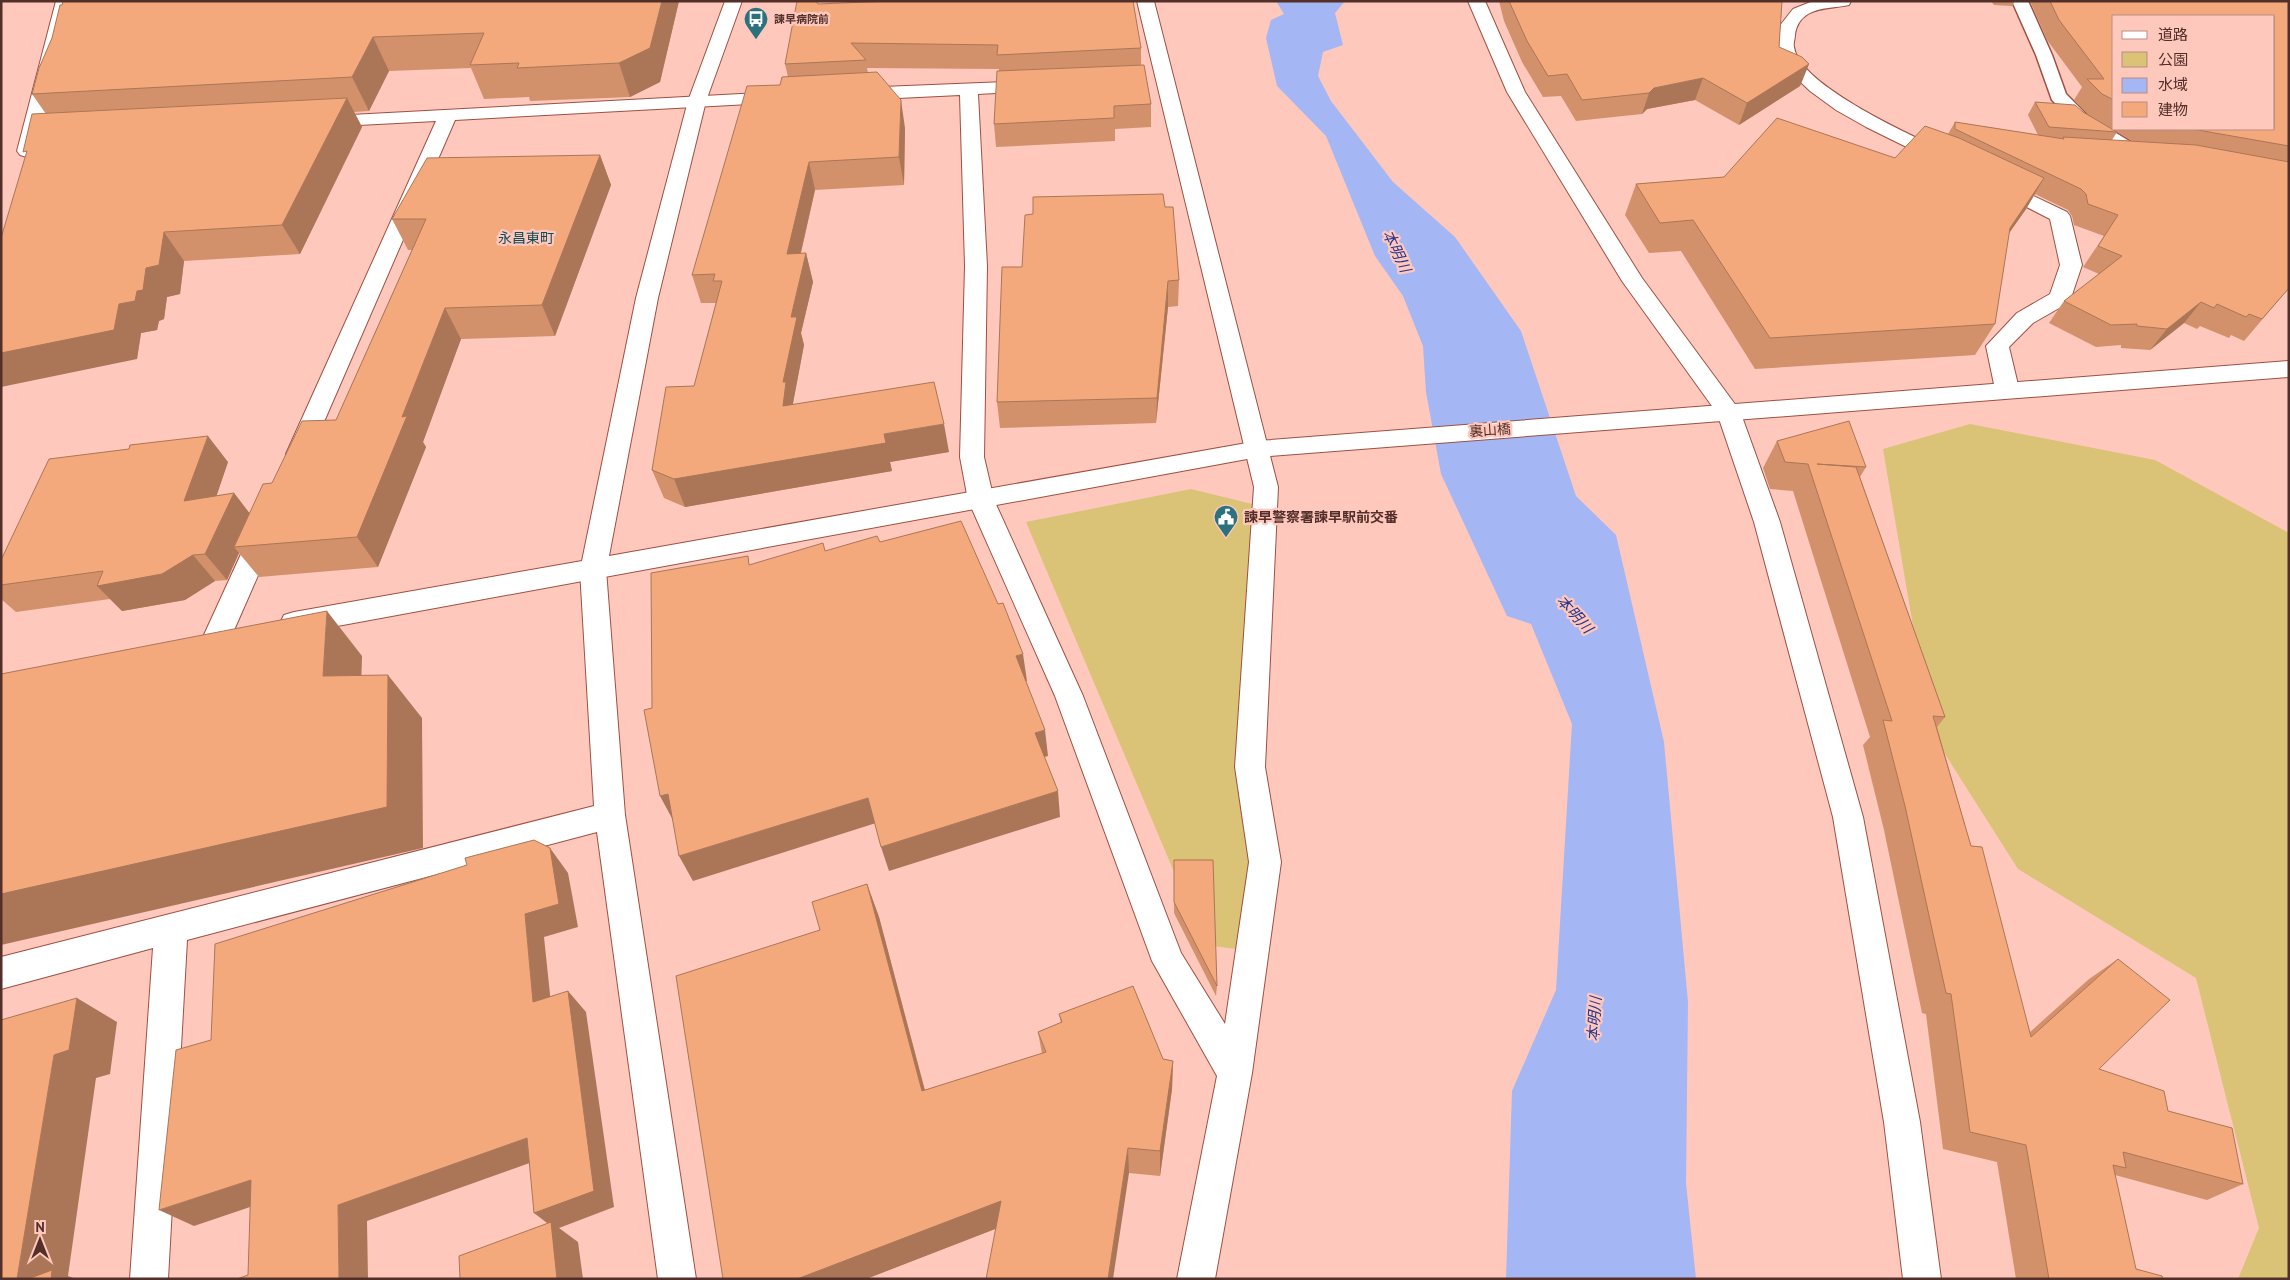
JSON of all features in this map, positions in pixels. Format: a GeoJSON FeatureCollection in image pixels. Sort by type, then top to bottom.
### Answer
{"type":"FeatureCollection","features":[{"type":"Feature","properties":{"kind":"street"},"geometry":{"type":"LineString","coordinates":[[21,173],[63,4],[72,1]]}},
{"type":"Feature","properties":{"kind":"street"},"geometry":{"type":"LineString","coordinates":[[677,1279],[610,815],[593,570],[647,298],[697,101],[734,1]]}},
{"type":"Feature","properties":{"kind":"street"},"geometry":{"type":"LineString","coordinates":[[1145,1],[1153,80],[1272,448],[1266,487],[1250,767],[1265,862],[1235,1072],[1196,1279]]}},
{"type":"Feature","properties":{"kind":"street"},"geometry":{"type":"LineString","coordinates":[[1476,1],[1516,92],[1634,281],[1728,411],[1767,522],[1848,817],[1902,1122],[1922,1279]]}},
{"type":"Feature","properties":{"kind":"street"},"geometry":{"type":"LineString","coordinates":[[1843,1],[1809,5],[1791,19],[1783,35],[1785,49],[1793,62],[1811,83],[1829,99],[1888,132],[2060,216],[2071,266],[2060,298],[2025,318],[1997,346],[2007,389]]}},
{"type":"Feature","properties":{"kind":"street"},"geometry":{"type":"LineString","coordinates":[[842,95],[1046,86]]}},
{"type":"Feature","properties":{"kind":"street"},"geometry":{"type":"LineString","coordinates":[[969,90],[976,266],[972,456],[981,500],[1069,696],[1168,961],[1235,1072]]}},
{"type":"Feature","properties":{"kind":"street"},"geometry":{"type":"LineString","coordinates":[[299,122],[794,97]]}},
{"type":"Feature","properties":{"kind":"street"},"geometry":{"type":"LineString","coordinates":[[289,474],[448,114]]}},
{"type":"Feature","properties":{"kind":"street"},"geometry":{"type":"LineString","coordinates":[[1888,132],[1904,128],[1933,133]]}},
{"type":"Feature","properties":{"kind":"street"},"geometry":{"type":"LineString","coordinates":[[31,137],[51,136]]}},
{"type":"Feature","properties":{"kind":"street"},"geometry":{"type":"LineString","coordinates":[[2099,152],[2146,155]]}},
{"type":"Feature","properties":{"kind":"street","name":"裏山橋"},"geometry":{"type":"LineString","coordinates":[[275,626],[1272,448],[2007,389],[2289,369]]}},
{"type":"Feature","properties":{"kind":"street"},"geometry":{"type":"LineString","coordinates":[[246,631],[207,638],[273,510]]}},
{"type":"Feature","properties":{"kind":"street"},"geometry":{"type":"LineString","coordinates":[[1,973],[610,815]]}},
{"type":"Feature","properties":{"kind":"street"},"geometry":{"type":"LineString","coordinates":[[149,1279],[171,929]]}},
{"type":"Feature","properties":{"kind":"lane"},"geometry":{"type":"LineString","coordinates":[[2020,1],[2044,55],[2058,96],[2082,120],[2146,155]]}},
{"type":"Feature","properties":{"kind":"green space"},"geometry":{"type":"Polygon","coordinates":[[[1970,424],[2155,460],[2289,533],[2289,1279],[2238,1279],[2259,1228],[2196,978],[2018,869],[1931,732],[1883,449],[1970,424]]]}},
{"type":"Feature","properties":{"kind":"green space"},"geometry":{"type":"Polygon","coordinates":[[[1191,489],[1252,504],[1249,782],[1252,951],[1205,945],[1026,522],[1191,489]]]}},
{"type":"Feature","properties":{"kind":"water","name":"本明川"},"geometry":{"type":"Polygon","coordinates":[[[1276,1],[1345,1],[1335,13],[1343,45],[1323,52],[1318,76],[1331,101],[1393,182],[1455,237],[1521,331],[1576,496],[1616,535],[1664,742],[1688,1002],[1686,1183],[1696,1279],[1506,1279],[1512,1091],[1556,990],[1572,724],[1531,624],[1507,616],[1441,474],[1426,392],[1423,346],[1403,296],[1375,256],[1326,136],[1277,86],[1266,38],[1271,20],[1284,14],[1276,1]]]}},
{"type":"Feature","properties":{"kind":"building"},"geometry":{"type":"Polygon","coordinates":[[[63,1],[662,1],[650,48],[619,63],[517,68],[519,63],[470,65],[484,33],[373,37],[352,77],[32,94],[39,68],[52,38],[60,5],[62,5],[63,1]]]}},
{"type":"Feature","properties":{"kind":"building"},"geometry":{"type":"Polygon","coordinates":[[[797,1],[816,1],[818,4],[890,1],[1133,1],[1141,48],[997,55],[998,45],[851,43],[866,60],[785,64],[797,1]]]}},
{"type":"Feature","properties":{"kind":"building"},"geometry":{"type":"Polygon","coordinates":[[[1509,1],[1782,1],[1779,47],[1802,57],[1809,64],[1747,103],[1703,78],[1654,88],[1649,93],[1582,100],[1567,74],[1548,76],[1527,41],[1509,1]]]}},
{"type":"Feature","properties":{"kind":"building"},"geometry":{"type":"Polygon","coordinates":[[[2050,1],[2289,1],[2289,146],[2198,130],[2275,130],[2275,15],[2112,15],[2112,99],[2102,94],[2087,79],[2104,79],[2059,20],[2050,1]]]}},
{"type":"Feature","properties":{"kind":"building"},"geometry":{"type":"Polygon","coordinates":[[[1144,65],[1151,104],[1114,106],[1114,118],[994,124],[997,71],[1144,65]]]}},
{"type":"Feature","properties":{"kind":"building"},"geometry":{"type":"Polygon","coordinates":[[[877,72],[901,100],[899,157],[809,162],[787,254],[806,253],[791,317],[797,317],[783,382],[786,382],[783,406],[934,382],[944,424],[884,434],[886,443],[674,479],[652,470],[666,387],[694,386],[722,281],[713,281],[715,274],[692,275],[747,86],[780,85],[782,77],[877,72]]]}},
{"type":"Feature","properties":{"kind":"building"},"geometry":{"type":"Polygon","coordinates":[[[347,98],[282,225],[164,232],[159,265],[146,268],[143,290],[137,291],[135,301],[119,304],[114,330],[1,353],[1,238],[27,151],[23,152],[32,114],[347,98]]]}},
{"type":"Feature","properties":{"kind":"building"},"geometry":{"type":"Polygon","coordinates":[[[2035,102],[2075,105],[2083,112],[2117,132],[2049,127],[2035,102]]]}},
{"type":"Feature","properties":{"kind":"building"},"geometry":{"type":"Polygon","coordinates":[[[1777,118],[1895,158],[1925,126],[1959,138],[2044,178],[2010,228],[1995,324],[1770,338],[1693,220],[1660,223],[1636,184],[1724,177],[1777,118]]]}},
{"type":"Feature","properties":{"kind":"building"},"geometry":{"type":"Polygon","coordinates":[[[1955,122],[2064,139],[2063,137],[2196,145],[2289,162],[2289,288],[2262,319],[2249,314],[2246,317],[2217,304],[2214,308],[2201,302],[2167,329],[2137,326],[2137,324],[2111,325],[2064,301],[2122,256],[2098,246],[2118,215],[2088,204],[2086,194],[2081,189],[1955,129],[1955,122]]]}},
{"type":"Feature","properties":{"kind":"building"},"geometry":{"type":"Polygon","coordinates":[[[600,155],[542,305],[445,308],[402,417],[407,416],[357,537],[234,547],[263,484],[272,483],[302,421],[336,420],[426,219],[392,219],[427,158],[600,155]]]}},
{"type":"Feature","properties":{"kind":"building"},"geometry":{"type":"Polygon","coordinates":[[[1163,194],[1165,207],[1173,207],[1179,280],[1168,281],[1157,398],[997,402],[1002,267],[1022,267],[1025,215],[1033,214],[1033,197],[1163,194]]]}},
{"type":"Feature","properties":{"kind":"building"},"geometry":{"type":"Polygon","coordinates":[[[1849,421],[1866,467],[1817,464],[1856,467],[1945,717],[1933,716],[1971,846],[1982,847],[2031,1037],[2118,959],[2170,1000],[2099,1069],[2164,1091],[2168,1111],[2232,1128],[2243,1184],[2123,1152],[2126,1168],[2113,1165],[2136,1269],[2162,1276],[2163,1279],[2049,1279],[2026,1145],[1970,1132],[1951,994],[1946,993],[1905,806],[1883,720],[1892,721],[1808,464],[1785,462],[1777,441],[1849,421]]]}},
{"type":"Feature","properties":{"kind":"building"},"geometry":{"type":"Polygon","coordinates":[[[208,436],[184,501],[234,493],[205,554],[193,555],[162,574],[97,586],[103,571],[1,585],[1,560],[49,459],[129,449],[130,445],[208,436]]]}},
{"type":"Feature","properties":{"kind":"building"},"geometry":{"type":"Polygon","coordinates":[[[961,521],[998,604],[1003,603],[1023,654],[1016,656],[1045,730],[1035,733],[1058,791],[881,847],[868,798],[679,856],[668,794],[660,796],[644,710],[652,708],[651,573],[748,556],[749,565],[823,543],[825,551],[877,536],[880,542],[961,521]]]}},
{"type":"Feature","properties":{"kind":"building"},"geometry":{"type":"Polygon","coordinates":[[[327,611],[323,676],[388,675],[387,807],[1,894],[1,674],[327,611]]]}},
{"type":"Feature","properties":{"kind":"building"},"geometry":{"type":"Polygon","coordinates":[[[534,840],[550,848],[559,904],[525,914],[533,1002],[568,991],[594,1191],[534,1213],[527,1138],[338,1205],[339,1279],[237,1279],[248,1275],[251,1180],[159,1210],[176,1050],[211,1040],[215,944],[467,865],[465,858],[534,840]]]}},
{"type":"Feature","properties":{"kind":"building"},"geometry":{"type":"Polygon","coordinates":[[[1174,860],[1213,860],[1217,986],[1174,902],[1174,860]]]}},
{"type":"Feature","properties":{"kind":"building"},"geometry":{"type":"Polygon","coordinates":[[[867,884],[922,1091],[1046,1052],[1038,1032],[1062,1022],[1059,1014],[1133,986],[1163,1059],[1173,1061],[1160,1151],[1128,1148],[1108,1279],[986,1279],[1001,1201],[797,1279],[723,1279],[676,976],[820,930],[812,902],[867,884]]]}},
{"type":"Feature","properties":{"kind":"building"},"geometry":{"type":"Polygon","coordinates":[[[77,998],[69,1050],[54,1055],[17,1279],[1,1279],[1,1020],[77,998]]]}},
{"type":"Feature","properties":{"kind":"building"},"geometry":{"type":"Polygon","coordinates":[[[551,1222],[557,1279],[460,1279],[459,1256],[551,1222]]]}},
{"type":"Feature","properties":{"kind":"building"},"geometry":{"type":"Polygon","coordinates":[[[52,1270],[51,1279],[28,1279],[52,1270]]]}},
{"type":"Feature","properties":{"kind":"place","name":"諫早病院前"},"geometry":{"type":"Point","coordinates":[756,40]}},
{"type":"Feature","properties":{"kind":"place","name":"諫早警察署諫早駅前交番"},"geometry":{"type":"Point","coordinates":[1226,538]}},
{"type":"Feature","properties":{"kind":"district","name":"永昌東町"},"geometry":{"type":"Point","coordinates":[526,238]}}]}
